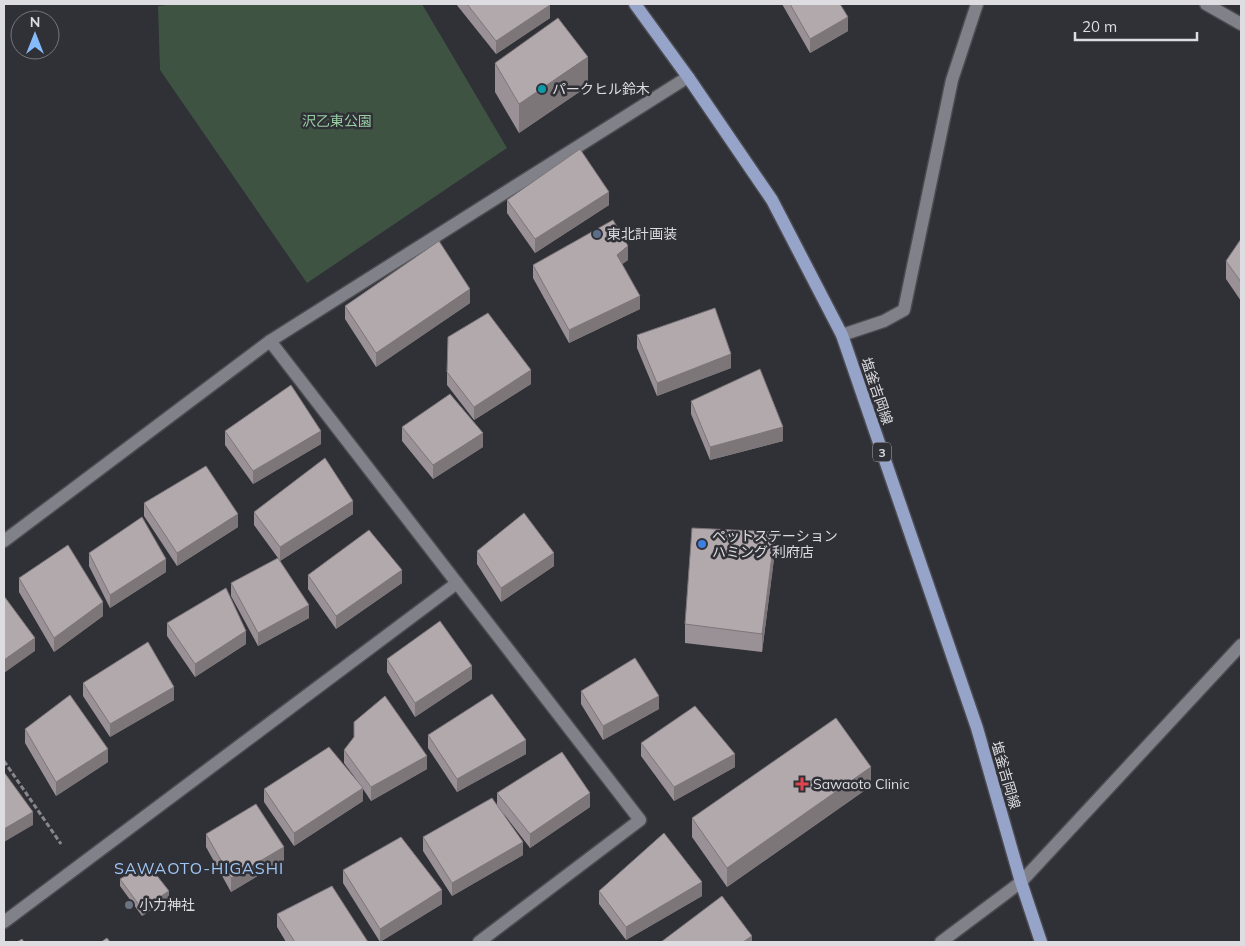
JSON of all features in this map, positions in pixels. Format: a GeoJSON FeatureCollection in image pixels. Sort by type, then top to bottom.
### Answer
{"type":"FeatureCollection","features":[{"type":"Feature","properties":{"kind":"main road","name":"塩釜吉岡線"},"geometry":{"type":"LineString","coordinates":[[635,4],[688,77],[772,200],[842,335],[977,728],[1021,882],[1041,942]]}},
{"type":"Feature","properties":{"kind":"street"},"geometry":{"type":"LineString","coordinates":[[842,335],[884,321],[904,310],[952,80],[977,4]]}},
{"type":"Feature","properties":{"kind":"street"},"geometry":{"type":"LineString","coordinates":[[1206,4],[1241,24]]}},
{"type":"Feature","properties":{"kind":"street"},"geometry":{"type":"LineString","coordinates":[[4,541],[270,341],[688,77]]}},
{"type":"Feature","properties":{"kind":"street"},"geometry":{"type":"LineString","coordinates":[[270,341],[640,820],[479,942]]}},
{"type":"Feature","properties":{"kind":"street"},"geometry":{"type":"LineString","coordinates":[[4,922],[457,583]]}},
{"type":"Feature","properties":{"kind":"street"},"geometry":{"type":"LineString","coordinates":[[941,942],[1021,882],[1241,645]]}},
{"type":"Feature","properties":{"kind":"path"},"geometry":{"type":"LineString","coordinates":[[4,761],[76,868]]}},
{"type":"Feature","properties":{"kind":"green space","name":"沢乙東公園"},"geometry":{"type":"Polygon","coordinates":[[[175,4],[422,4],[507,148],[307,283],[160,70],[158,6],[175,4]]]}},
{"type":"Feature","properties":{"kind":"building"},"geometry":{"type":"Polygon","coordinates":[[[467,4],[549,4],[550,5],[496,41],[467,4]]]}},
{"type":"Feature","properties":{"kind":"building"},"geometry":{"type":"Polygon","coordinates":[[[790,4],[840,4],[848,17],[810,39],[790,4]]]}},
{"type":"Feature","properties":{"kind":"building"},"geometry":{"type":"Polygon","coordinates":[[[558,18],[588,57],[519,104],[495,63],[558,18]]]}},
{"type":"Feature","properties":{"kind":"building"},"geometry":{"type":"Polygon","coordinates":[[[580,149],[609,192],[535,239],[507,200],[580,149]]]}},
{"type":"Feature","properties":{"kind":"building"},"geometry":{"type":"Polygon","coordinates":[[[613,220],[628,246],[617,255],[640,296],[569,330],[533,265],[613,220]]]}},
{"type":"Feature","properties":{"kind":"building"},"geometry":{"type":"Polygon","coordinates":[[[1241,239],[1241,282],[1226,261],[1241,239]]]}},
{"type":"Feature","properties":{"kind":"building"},"geometry":{"type":"Polygon","coordinates":[[[439,241],[470,289],[376,353],[345,306],[439,241]]]}},
{"type":"Feature","properties":{"kind":"building"},"geometry":{"type":"Polygon","coordinates":[[[715,308],[731,354],[657,383],[637,335],[715,308]]]}},
{"type":"Feature","properties":{"kind":"building"},"geometry":{"type":"Polygon","coordinates":[[[488,313],[531,370],[474,407],[447,372],[448,337],[488,313]]]}},
{"type":"Feature","properties":{"kind":"building"},"geometry":{"type":"Polygon","coordinates":[[[760,369],[783,427],[710,447],[691,401],[760,369]]]}},
{"type":"Feature","properties":{"kind":"building"},"geometry":{"type":"Polygon","coordinates":[[[291,385],[321,431],[253,471],[225,431],[291,385]]]}},
{"type":"Feature","properties":{"kind":"building"},"geometry":{"type":"Polygon","coordinates":[[[450,394],[483,433],[433,465],[402,427],[450,394]]]}},
{"type":"Feature","properties":{"kind":"building"},"geometry":{"type":"Polygon","coordinates":[[[325,458],[353,501],[280,547],[254,512],[325,458]]]}},
{"type":"Feature","properties":{"kind":"building"},"geometry":{"type":"Polygon","coordinates":[[[206,466],[238,514],[177,553],[144,503],[206,466]]]}},
{"type":"Feature","properties":{"kind":"building"},"geometry":{"type":"Polygon","coordinates":[[[524,513],[554,553],[501,588],[477,551],[524,513]]]}},
{"type":"Feature","properties":{"kind":"building"},"geometry":{"type":"Polygon","coordinates":[[[142,517],[166,559],[110,595],[89,553],[142,517]]]}},
{"type":"Feature","properties":{"kind":"building"},"geometry":{"type":"Polygon","coordinates":[[[692,528],[775,532],[762,634],[685,624],[692,528]]]}},
{"type":"Feature","properties":{"kind":"building"},"geometry":{"type":"Polygon","coordinates":[[[369,530],[402,570],[336,616],[308,575],[369,530]]]}},
{"type":"Feature","properties":{"kind":"building"},"geometry":{"type":"Polygon","coordinates":[[[68,545],[103,602],[54,638],[19,578],[68,545]]]}},
{"type":"Feature","properties":{"kind":"building"},"geometry":{"type":"Polygon","coordinates":[[[278,558],[309,605],[258,633],[231,583],[278,558]]]}},
{"type":"Feature","properties":{"kind":"building"},"geometry":{"type":"Polygon","coordinates":[[[226,588],[246,631],[195,664],[167,623],[226,588]]]}},
{"type":"Feature","properties":{"kind":"building"},"geometry":{"type":"Polygon","coordinates":[[[4,596],[35,638],[4,660],[4,596]]]}},
{"type":"Feature","properties":{"kind":"building"},"geometry":{"type":"Polygon","coordinates":[[[440,621],[472,666],[415,703],[387,659],[440,621]]]}},
{"type":"Feature","properties":{"kind":"building"},"geometry":{"type":"Polygon","coordinates":[[[148,642],[174,687],[110,724],[83,683],[148,642]]]}},
{"type":"Feature","properties":{"kind":"building"},"geometry":{"type":"Polygon","coordinates":[[[635,658],[659,696],[603,726],[581,691],[635,658]]]}},
{"type":"Feature","properties":{"kind":"building"},"geometry":{"type":"Polygon","coordinates":[[[492,694],[526,740],[457,779],[428,735],[492,694]]]}},
{"type":"Feature","properties":{"kind":"building"},"geometry":{"type":"Polygon","coordinates":[[[70,695],[108,749],[56,782],[25,729],[70,695]]]}},
{"type":"Feature","properties":{"kind":"building"},"geometry":{"type":"Polygon","coordinates":[[[385,696],[427,756],[371,787],[344,750],[354,737],[354,722],[385,696]]]}},
{"type":"Feature","properties":{"kind":"building"},"geometry":{"type":"Polygon","coordinates":[[[695,706],[735,754],[674,787],[641,743],[695,706]]]}},
{"type":"Feature","properties":{"kind":"building"},"geometry":{"type":"Polygon","coordinates":[[[836,718],[871,767],[727,868],[692,818],[836,718]]]}},
{"type":"Feature","properties":{"kind":"building"},"geometry":{"type":"Polygon","coordinates":[[[329,747],[363,788],[294,833],[264,789],[329,747]]]}},
{"type":"Feature","properties":{"kind":"building"},"geometry":{"type":"Polygon","coordinates":[[[562,752],[590,793],[530,834],[497,793],[562,752]]]}},
{"type":"Feature","properties":{"kind":"building"},"geometry":{"type":"Polygon","coordinates":[[[4,772],[33,812],[4,829],[4,772]]]}},
{"type":"Feature","properties":{"kind":"building"},"geometry":{"type":"Polygon","coordinates":[[[492,798],[523,842],[452,883],[423,837],[492,798]]]}},
{"type":"Feature","properties":{"kind":"building"},"geometry":{"type":"Polygon","coordinates":[[[256,804],[284,847],[231,878],[206,834],[256,804]]]}},
{"type":"Feature","properties":{"kind":"building"},"geometry":{"type":"Polygon","coordinates":[[[664,833],[702,882],[626,927],[599,891],[664,833]]]}},
{"type":"Feature","properties":{"kind":"building"},"geometry":{"type":"Polygon","coordinates":[[[401,837],[442,890],[380,929],[343,870],[401,837]]]}},
{"type":"Feature","properties":{"kind":"building"},"geometry":{"type":"Polygon","coordinates":[[[147,863],[169,891],[142,909],[120,879],[147,863]]]}},
{"type":"Feature","properties":{"kind":"building"},"geometry":{"type":"Polygon","coordinates":[[[332,886],[368,942],[295,942],[277,914],[332,886]]]}},
{"type":"Feature","properties":{"kind":"building"},"geometry":{"type":"Polygon","coordinates":[[[722,896],[752,936],[743,942],[661,942],[722,896]]]}},
{"type":"Feature","properties":{"kind":"building"},"geometry":{"type":"Polygon","coordinates":[[[107,938],[110,942],[101,942],[107,938]]]}},
{"type":"Feature","properties":{"kind":"place","name":"パークヒル鈴木"},"geometry":{"type":"Point","coordinates":[542,89]}},
{"type":"Feature","properties":{"kind":"place","name":"東北計画装"},"geometry":{"type":"Point","coordinates":[597,234]}},
{"type":"Feature","properties":{"kind":"place","name":"ペットステーション ハミング 利府店"},"geometry":{"type":"Point","coordinates":[702,544]}},
{"type":"Feature","properties":{"kind":"place","name":"Sawaoto Clinic"},"geometry":{"type":"Point","coordinates":[802,784]}},
{"type":"Feature","properties":{"kind":"place","name":"小力神社"},"geometry":{"type":"Point","coordinates":[129,905]}},
{"type":"Feature","properties":{"kind":"district","name":"SAWAOTO-HIGASHI"},"geometry":{"type":"Point","coordinates":[199,868]}}]}
